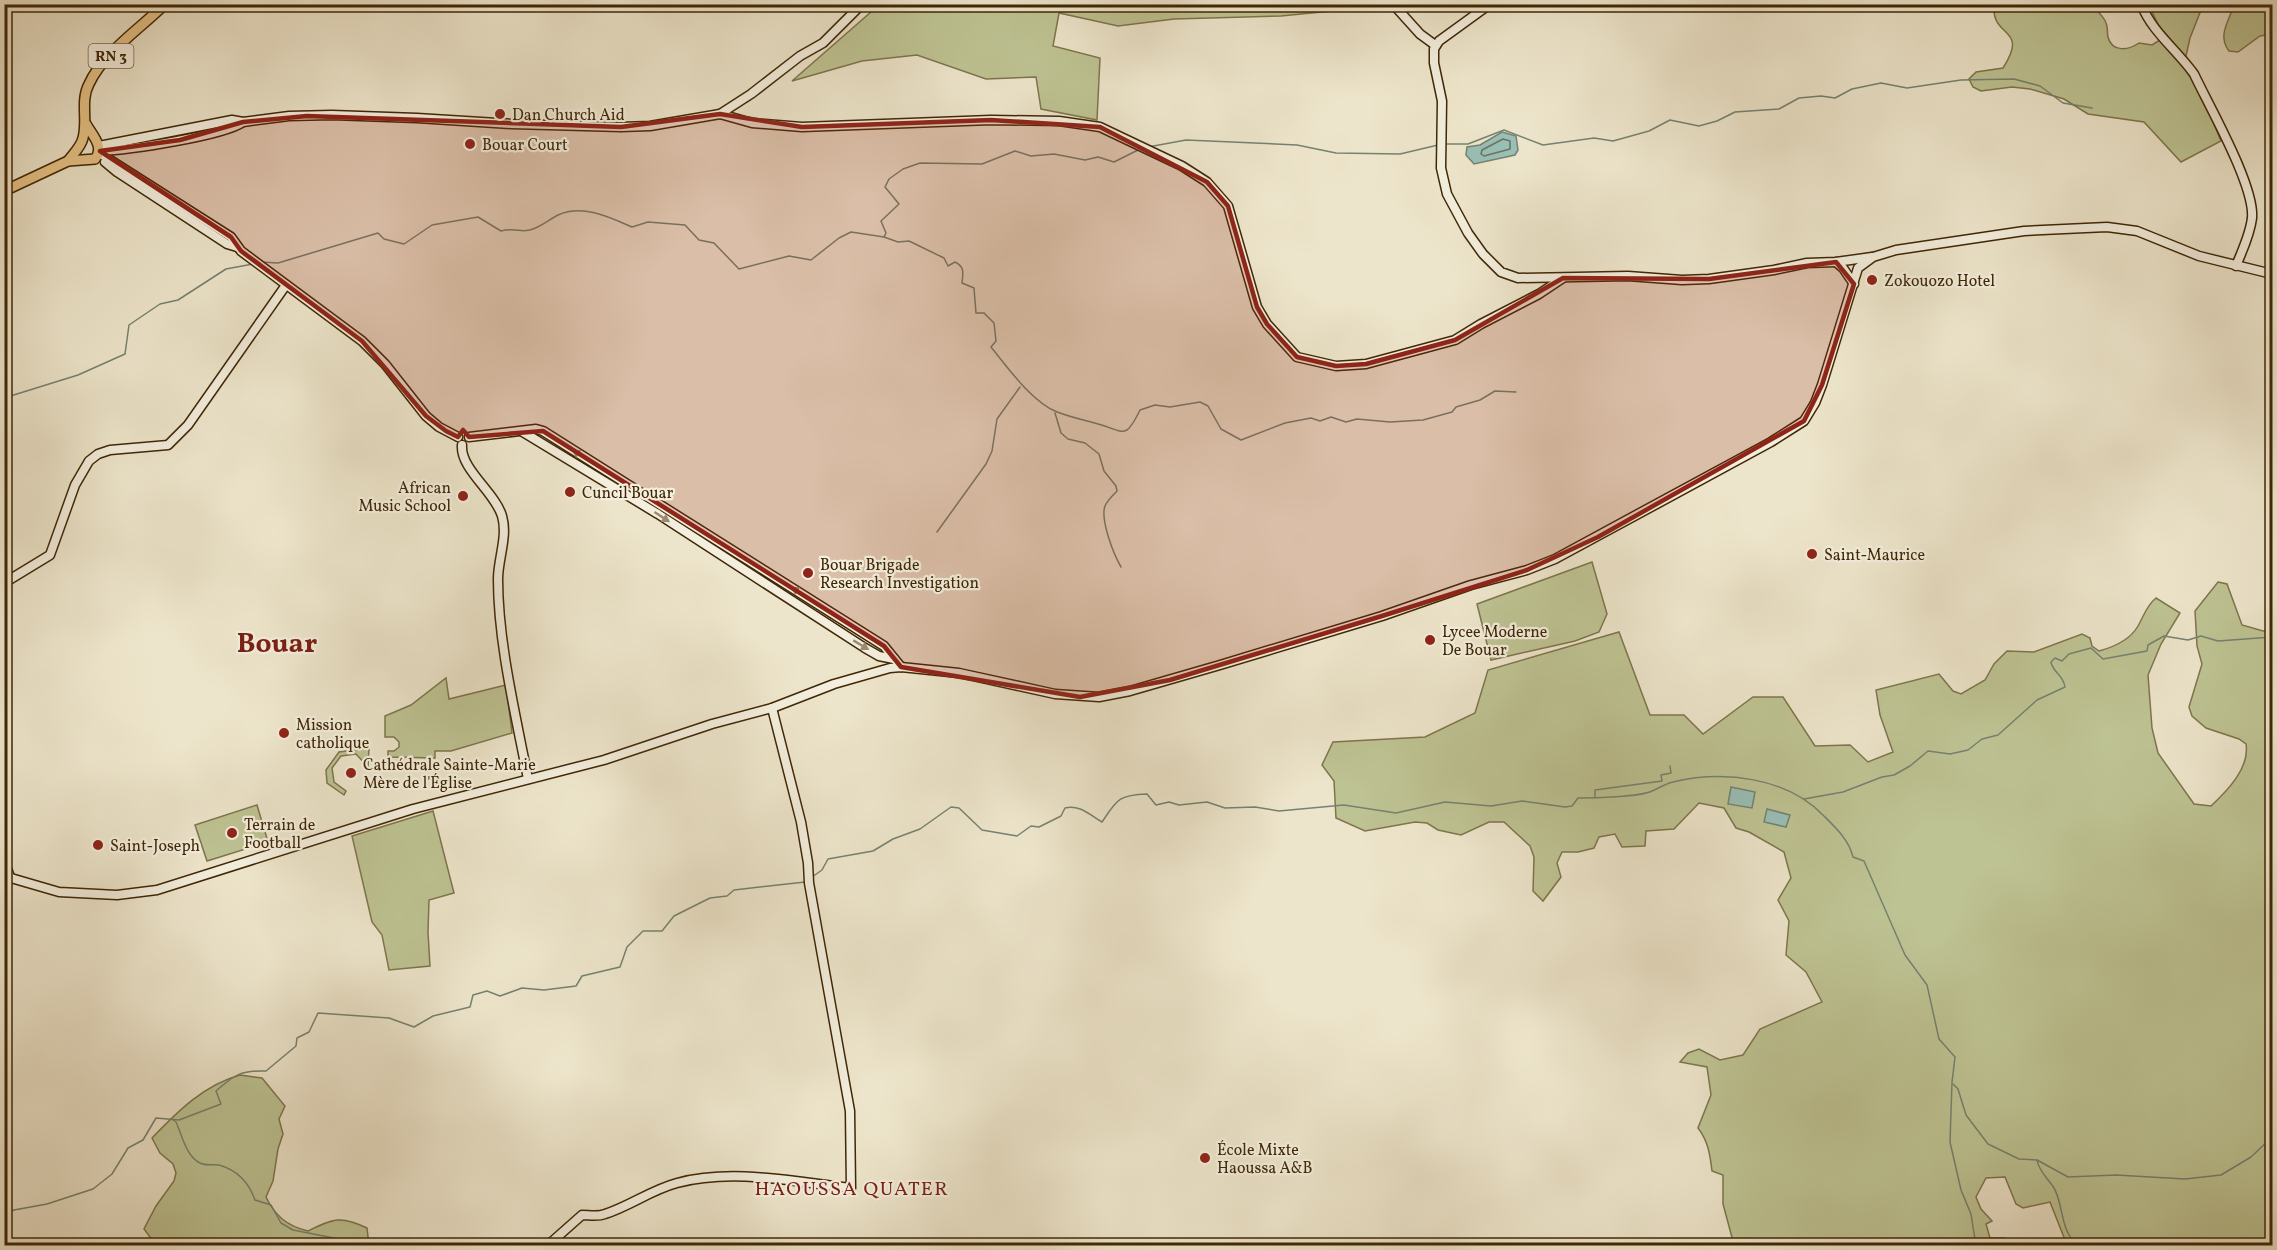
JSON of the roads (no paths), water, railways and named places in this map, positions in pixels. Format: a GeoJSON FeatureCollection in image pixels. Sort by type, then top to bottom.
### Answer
{"type":"FeatureCollection","features":[{"type":"Feature","properties":{"kind":"main road","name":"RN 3"},"geometry":{"type":"LineString","coordinates":[[68,161],[81,144],[86,123],[84,99],[88,84],[121,45],[165,4]]}},
{"type":"Feature","properties":{"kind":"main road","name":"RN 3"},"geometry":{"type":"LineString","coordinates":[[86,123],[98,149]]}},
{"type":"Feature","properties":{"kind":"main road"},"geometry":{"type":"LineString","coordinates":[[81,144],[98,149],[91,160],[83,158],[81,144]]}},
{"type":"Feature","properties":{"kind":"main road","name":"RN 3"},"geometry":{"type":"LineString","coordinates":[[4,190],[68,161],[83,158]]}},
{"type":"Feature","properties":{"kind":"street"},"geometry":{"type":"LineString","coordinates":[[98,149],[180,140],[235,128],[243,122],[290,116],[332,115],[621,127],[650,126],[720,114],[751,94],[800,56],[823,43],[862,4]]}},
{"type":"Feature","properties":{"kind":"street"},"geometry":{"type":"LineString","coordinates":[[1393,4],[1420,34],[1435,45]]}},
{"type":"Feature","properties":{"kind":"street"},"geometry":{"type":"LineString","coordinates":[[1435,45],[1490,4]]}},
{"type":"Feature","properties":{"kind":"street"},"geometry":{"type":"LineString","coordinates":[[2141,4],[2147,20],[2194,75],[2240,169],[2252,206],[2252,218],[2249,234],[2236,266]]}},
{"type":"Feature","properties":{"kind":"street"},"geometry":{"type":"LineString","coordinates":[[1435,45],[1434,63],[1443,117],[1441,168],[1446,194],[1483,254],[1501,272],[1518,278],[1628,276],[1682,280],[1709,279],[1807,263],[1873,257],[1896,250],[2004,234],[2114,227],[2143,233],[2199,256],[2272,274]]}},
{"type":"Feature","properties":{"kind":"street"},"geometry":{"type":"LineString","coordinates":[[720,114],[752,123],[802,127],[1059,121],[1100,127],[1113,132],[1195,173],[1218,193],[1228,206],[1260,314],[1290,352],[1302,359],[1319,363],[1353,367],[1443,345],[1512,309],[1563,278]]}},
{"type":"Feature","properties":{"kind":"street"},"geometry":{"type":"LineString","coordinates":[[98,149],[117,172],[227,244],[237,247],[362,340],[385,364],[426,416],[460,441],[467,444],[469,437],[536,429],[543,431],[884,646],[901,667]]}},
{"type":"Feature","properties":{"kind":"street"},"geometry":{"type":"LineString","coordinates":[[4,861],[7,877],[59,892],[117,895],[148,892],[413,809],[604,760],[712,724],[772,708],[834,684],[890,668],[901,667],[959,674],[1055,694],[1080,697],[1105,696],[1211,668],[1382,616],[1471,585],[1527,570],[1556,559],[1762,447],[1804,421],[1815,404],[1822,386],[1858,268],[1873,257]]}},
{"type":"Feature","properties":{"kind":"street"},"geometry":{"type":"LineString","coordinates":[[1836,262],[1854,284]]}},
{"type":"Feature","properties":{"kind":"street"},"geometry":{"type":"LineString","coordinates":[[4,583],[50,555],[75,485],[89,461],[98,454],[110,450],[168,445],[188,425],[286,285]]}},
{"type":"Feature","properties":{"kind":"street"},"geometry":{"type":"LineString","coordinates":[[522,431],[879,656],[894,659]]}},
{"type":"Feature","properties":{"kind":"street"},"geometry":{"type":"LineString","coordinates":[[460,441],[464,458],[492,497],[503,518],[504,536],[498,578],[502,622],[528,779]]}},
{"type":"Feature","properties":{"kind":"street"},"geometry":{"type":"LineString","coordinates":[[593,475],[598,466]]}},
{"type":"Feature","properties":{"kind":"street"},"geometry":{"type":"LineString","coordinates":[[825,621],[831,612]]}},
{"type":"Feature","properties":{"kind":"street"},"geometry":{"type":"LineString","coordinates":[[547,1245],[582,1215],[603,1215],[677,1183],[701,1178],[744,1176],[851,1188],[850,1111],[801,822],[772,708]]}},
{"type":"Feature","properties":{"kind":"water"},"geometry":{"type":"Polygon","coordinates":[[[1502,132],[1516,136],[1518,150],[1515,155],[1474,164],[1466,155],[1467,147],[1480,145],[1502,132]]]}},
{"type":"Feature","properties":{"kind":"water"},"geometry":{"type":"Polygon","coordinates":[[[1731,787],[1755,792],[1752,808],[1728,804],[1731,787]]]}},
{"type":"Feature","properties":{"kind":"water"},"geometry":{"type":"Polygon","coordinates":[[[1767,809],[1790,815],[1786,827],[1764,822],[1767,809]]]}},
{"type":"Feature","properties":{"kind":"waterway"},"geometry":{"type":"LineString","coordinates":[[1446,144],[1468,144],[1504,130],[1543,145],[1594,138],[1613,141],[1649,131],[1670,120],[1699,126],[1717,121],[1735,112],[1779,109],[1799,98],[1821,96],[1835,98],[1852,89],[1881,83],[1907,88],[1961,80],[2014,79],[2040,86],[2063,103],[2092,108]]}},
{"type":"Feature","properties":{"kind":"waterway"},"geometry":{"type":"LineString","coordinates":[[1148,147],[1186,140],[1297,145],[1336,153],[1400,154],[1438,145]]}},
{"type":"Feature","properties":{"kind":"waterway"},"geometry":{"type":"LineString","coordinates":[[884,237],[886,233],[881,221],[899,204],[885,187],[889,179],[903,169],[920,163],[982,164],[1015,151],[1031,156],[1054,154],[1085,160],[1098,157],[1114,162],[1138,150]]}},
{"type":"Feature","properties":{"kind":"waterway"},"geometry":{"type":"LineString","coordinates":[[261,262],[278,263],[378,233],[384,239],[404,244],[432,225],[478,217],[501,231],[529,230],[558,215],[577,211],[596,213],[632,227],[648,222],[685,225],[699,240],[714,243],[739,269],[789,256],[811,260],[839,238],[851,232],[884,237],[898,242],[909,241],[944,258],[948,266],[955,262],[958,264],[963,271],[962,283],[974,288],[976,313],[984,313],[994,323],[996,341],[991,347],[1021,384],[1039,401],[1057,412],[1119,431],[1127,430],[1140,410],[1155,405],[1170,407],[1200,402],[1208,406],[1221,429],[1241,440],[1285,423],[1311,418],[1320,421],[1331,417],[1346,422],[1357,419],[1390,422],[1423,420],[1452,412],[1456,407],[1480,400],[1495,391],[1516,392]]}},
{"type":"Feature","properties":{"kind":"waterway"},"geometry":{"type":"LineString","coordinates":[[4,398],[78,375],[125,354],[129,325],[160,304],[178,300],[226,269],[253,264]]}},
{"type":"Feature","properties":{"kind":"waterway"},"geometry":{"type":"LineString","coordinates":[[937,532],[986,464],[992,451],[997,419],[1020,387]]}},
{"type":"Feature","properties":{"kind":"waterway"},"geometry":{"type":"LineString","coordinates":[[1055,413],[1061,433],[1068,439],[1085,443],[1099,454],[1104,471],[1116,486],[1117,491],[1105,506],[1104,520],[1121,567]]}},
{"type":"Feature","properties":{"kind":"waterway"},"geometry":{"type":"LineString","coordinates":[[1804,799],[1843,792],[1882,777],[1894,775],[1910,766],[1928,751],[1950,754],[1968,750],[1982,739],[1998,735],[2037,700],[2065,687],[2052,666],[2051,662],[2055,658],[2062,661],[2069,654],[2091,648],[2103,659],[2147,651],[2148,645],[2164,636],[2188,640],[2201,636],[2218,641],[2272,637]]}},
{"type":"Feature","properties":{"kind":"waterway"},"geometry":{"type":"LineString","coordinates":[[1595,797],[1595,790],[1662,781],[1661,775],[1671,773],[1670,766]]}},
{"type":"Feature","properties":{"kind":"waterway"},"geometry":{"type":"LineString","coordinates":[[812,877],[822,870],[828,859],[873,851],[893,839],[920,829],[951,807],[959,808],[982,830],[1017,836],[1031,826],[1039,827],[1061,816],[1065,808],[1070,807],[1089,813],[1102,822],[1119,800],[1124,797],[1147,794],[1156,805],[1169,802],[1179,805],[1207,802],[1225,808],[1255,807],[1279,811],[1344,805],[1396,813],[1445,802],[1491,806],[1522,801],[1565,807],[1572,806],[1578,798],[1637,795],[1692,778],[1733,777],[1773,785],[1809,803],[1842,835],[1853,857],[1864,861],[1905,955],[1927,985],[1939,1039],[1955,1057],[1950,1142],[1961,1190],[1971,1214],[1976,1246]]}},
{"type":"Feature","properties":{"kind":"waterway"},"geometry":{"type":"LineString","coordinates":[[4,1214],[47,1204],[93,1189],[112,1174],[128,1148],[143,1140],[156,1118],[179,1120],[221,1104],[216,1091],[238,1075],[250,1071],[266,1071],[296,1046],[297,1038],[309,1032],[318,1013],[389,1018],[414,1027],[433,1016],[470,1007],[473,995],[487,991],[500,996],[522,988],[544,990],[576,986],[582,976],[620,967],[627,947],[643,931],[662,931],[674,916],[710,898],[727,896],[734,890],[805,882]]}},
{"type":"Feature","properties":{"kind":"waterway"},"geometry":{"type":"LineString","coordinates":[[1953,1084],[1958,1089],[1966,1115],[1988,1144],[2019,1159],[2037,1160],[2068,1177],[2116,1175],[2185,1179],[2221,1175],[2251,1157],[2272,1137]]}},
{"type":"Feature","properties":{"kind":"waterway"},"geometry":{"type":"LineString","coordinates":[[173,1120],[195,1160],[204,1164],[219,1165],[237,1174],[246,1183],[255,1200],[271,1205],[281,1223],[293,1230],[339,1239],[351,1246]]}},
{"type":"Feature","properties":{"kind":"waterway"},"geometry":{"type":"LineString","coordinates":[[2037,1160],[2054,1188],[2065,1225],[2078,1246]]}},
{"type":"Feature","properties":{"kind":"place","name":"Dan Church Aid"},"geometry":{"type":"Point","coordinates":[500,114]}},
{"type":"Feature","properties":{"kind":"place","name":"Bouar Court"},"geometry":{"type":"Point","coordinates":[470,144]}},
{"type":"Feature","properties":{"kind":"place","name":"Zokouozo Hotel"},"geometry":{"type":"Point","coordinates":[1872,280]}},
{"type":"Feature","properties":{"kind":"place","name":"Cuncil Bouar"},"geometry":{"type":"Point","coordinates":[570,492]}},
{"type":"Feature","properties":{"kind":"place","name":"African Music School"},"geometry":{"type":"Point","coordinates":[463,496]}},
{"type":"Feature","properties":{"kind":"place","name":"Saint-Maurice"},"geometry":{"type":"Point","coordinates":[1812,554]}},
{"type":"Feature","properties":{"kind":"place","name":"Bouar Brigade Research Investigation"},"geometry":{"type":"Point","coordinates":[808,573]}},
{"type":"Feature","properties":{"kind":"place","name":"Lycee Moderne De Bouar"},"geometry":{"type":"Point","coordinates":[1430,640]}},
{"type":"Feature","properties":{"kind":"place","name":"Mission catholique"},"geometry":{"type":"Point","coordinates":[284,733]}},
{"type":"Feature","properties":{"kind":"place","name":"Cathédrale Sainte-Marie Mère de l'Église"},"geometry":{"type":"Point","coordinates":[351,773]}},
{"type":"Feature","properties":{"kind":"place","name":"Terrain de Football"},"geometry":{"type":"Point","coordinates":[232,833]}},
{"type":"Feature","properties":{"kind":"place","name":"Saint-Joseph"},"geometry":{"type":"Point","coordinates":[98,845]}},
{"type":"Feature","properties":{"kind":"place","name":"École Mixte Haoussa A&B"},"geometry":{"type":"Point","coordinates":[1205,1158]}},
{"type":"Feature","properties":{"kind":"district","name":"Bouar"},"geometry":{"type":"Point","coordinates":[277,642]}},
{"type":"Feature","properties":{"kind":"district","name":"HAOUSSA QUATER"},"geometry":{"type":"Point","coordinates":[852,1188]}}]}
